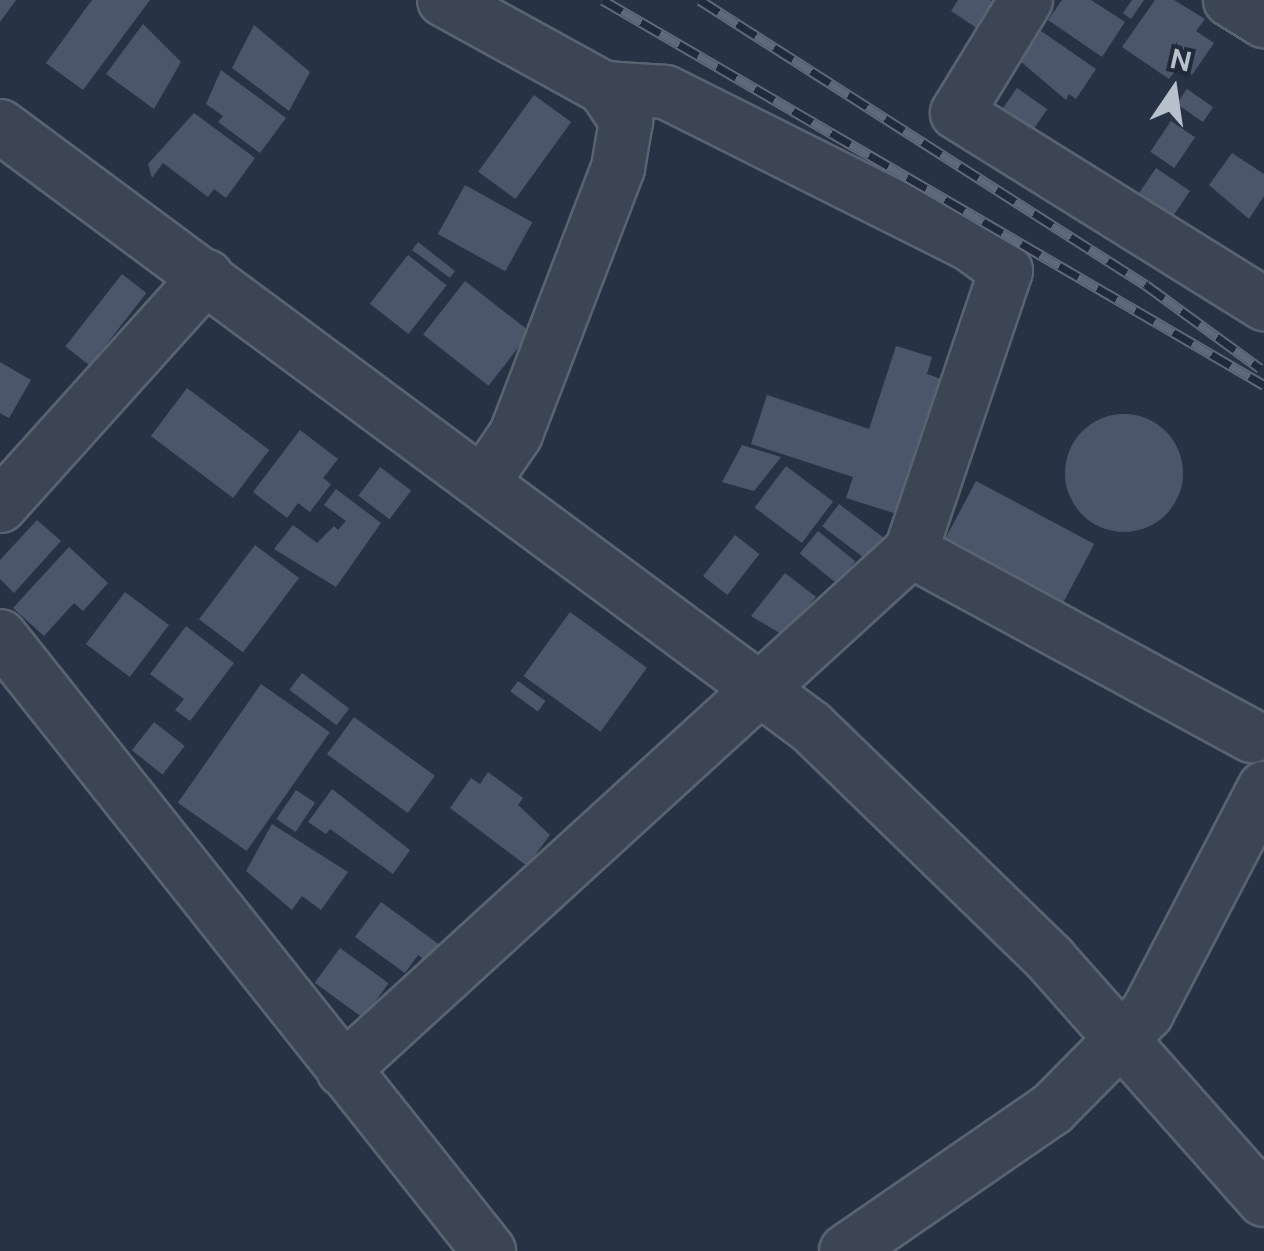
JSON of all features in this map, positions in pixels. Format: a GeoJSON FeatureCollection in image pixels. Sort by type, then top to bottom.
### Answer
{"type":"FeatureCollection","features":[{"type":"Feature","properties":{"kind":"street"},"geometry":{"type":"LineString","coordinates":[[343,1070],[910,551],[1006,271],[971,245],[666,92],[604,88],[444,0]]}},
{"type":"Feature","properties":{"kind":"street"},"geometry":{"type":"LineString","coordinates":[[1026,0],[957,112],[1264,304]]}},
{"type":"Feature","properties":{"kind":"street"},"geometry":{"type":"LineString","coordinates":[[1230,0],[1264,21]]}},
{"type":"Feature","properties":{"kind":"street"},"geometry":{"type":"LineString","coordinates":[[484,482],[516,434],[618,168],[626,121],[604,88]]}},
{"type":"Feature","properties":{"kind":"street"},"geometry":{"type":"LineString","coordinates":[[0,126],[208,276],[812,727],[1050,958],[1119,1044],[1264,1200]]}},
{"type":"Feature","properties":{"kind":"street"},"geometry":{"type":"LineString","coordinates":[[0,506],[208,276]]}},
{"type":"Feature","properties":{"kind":"street"},"geometry":{"type":"LineString","coordinates":[[910,551],[1258,719],[1121,986],[1119,1044]]}},
{"type":"Feature","properties":{"kind":"street"},"geometry":{"type":"LineString","coordinates":[[0,636],[489,1251]]}},
{"type":"Feature","properties":{"kind":"street"},"geometry":{"type":"LineString","coordinates":[[846,1251],[1052,1109],[1119,1044],[1158,990],[1264,788]]}},
{"type":"Feature","properties":{"kind":"street"},"geometry":{"type":"LineString","coordinates":[[1119,1044],[1163,1037],[1184,1016],[1264,863]]}},
{"type":"Feature","properties":{"kind":"building"},"geometry":{"type":"Polygon","coordinates":[[[0,0],[16,0],[0,22],[0,0]]]}},
{"type":"Feature","properties":{"kind":"building"},"geometry":{"type":"Polygon","coordinates":[[[92,0],[150,0],[83,90],[46,63],[92,0]]]}},
{"type":"Feature","properties":{"kind":"building"},"geometry":{"type":"Polygon","coordinates":[[[958,0],[990,0],[999,6],[981,31],[951,11],[958,0]]]}},
{"type":"Feature","properties":{"kind":"building"},"geometry":{"type":"Polygon","coordinates":[[[1062,0],[1091,0],[1125,22],[1102,57],[1048,20],[1062,0]]]}},
{"type":"Feature","properties":{"kind":"building"},"geometry":{"type":"Polygon","coordinates":[[[1132,0],[1144,0],[1131,19],[1123,13],[1132,0]]]}},
{"type":"Feature","properties":{"kind":"building"},"geometry":{"type":"Polygon","coordinates":[[[1155,0],[1174,0],[1205,19],[1196,31],[1214,43],[1192,75],[1179,66],[1169,79],[1122,47],[1155,0]]]}},
{"type":"Feature","properties":{"kind":"building"},"geometry":{"type":"Polygon","coordinates":[[[143,24],[181,62],[154,109],[106,74],[143,24]]]}},
{"type":"Feature","properties":{"kind":"building"},"geometry":{"type":"Polygon","coordinates":[[[254,25],[310,72],[289,111],[232,68],[254,25]]]}},
{"type":"Feature","properties":{"kind":"building"},"geometry":{"type":"Polygon","coordinates":[[[1041,31],[1096,69],[1076,99],[1069,94],[1066,100],[1020,61],[1041,31]]]}},
{"type":"Feature","properties":{"kind":"building"},"geometry":{"type":"Polygon","coordinates":[[[221,70],[286,118],[260,153],[218,122],[223,116],[206,104],[221,70]]]}},
{"type":"Feature","properties":{"kind":"building"},"geometry":{"type":"Polygon","coordinates":[[[1017,88],[1047,109],[1029,135],[999,114],[1017,88]]]}},
{"type":"Feature","properties":{"kind":"building"},"geometry":{"type":"Polygon","coordinates":[[[1187,89],[1213,107],[1203,122],[1177,104],[1187,89]]]}},
{"type":"Feature","properties":{"kind":"building"},"geometry":{"type":"Polygon","coordinates":[[[534,95],[571,122],[515,199],[478,172],[534,95]]]}},
{"type":"Feature","properties":{"kind":"building"},"geometry":{"type":"Polygon","coordinates":[[[194,113],[255,158],[226,198],[214,189],[208,197],[163,163],[152,178],[148,164],[194,113]]]}},
{"type":"Feature","properties":{"kind":"building"},"geometry":{"type":"Polygon","coordinates":[[[1171,121],[1195,137],[1174,168],[1150,152],[1171,121]]]}},
{"type":"Feature","properties":{"kind":"building"},"geometry":{"type":"Polygon","coordinates":[[[1232,153],[1264,174],[1264,196],[1249,219],[1209,185],[1232,153]]]}},
{"type":"Feature","properties":{"kind":"building"},"geometry":{"type":"Polygon","coordinates":[[[1156,168],[1190,191],[1169,222],[1135,199],[1156,168]]]}},
{"type":"Feature","properties":{"kind":"building"},"geometry":{"type":"Polygon","coordinates":[[[465,185],[532,222],[505,271],[438,234],[465,185]]]}},
{"type":"Feature","properties":{"kind":"building"},"geometry":{"type":"Polygon","coordinates":[[[418,242],[455,271],[450,278],[412,250],[418,242]]]}},
{"type":"Feature","properties":{"kind":"building"},"geometry":{"type":"Polygon","coordinates":[[[408,255],[447,285],[408,334],[370,304],[408,255]]]}},
{"type":"Feature","properties":{"kind":"building"},"geometry":{"type":"Polygon","coordinates":[[[122,274],[146,293],[90,366],[65,346],[122,274]]]}},
{"type":"Feature","properties":{"kind":"building"},"geometry":{"type":"Polygon","coordinates":[[[465,281],[530,332],[489,386],[423,335],[465,281]]]}},
{"type":"Feature","properties":{"kind":"building"},"geometry":{"type":"Polygon","coordinates":[[[896,346],[932,357],[927,374],[941,379],[897,514],[846,498],[853,477],[751,444],[767,395],[869,429],[896,346]]]}},
{"type":"Feature","properties":{"kind":"building"},"geometry":{"type":"Polygon","coordinates":[[[0,362],[31,380],[9,418],[0,413],[0,362]]]}},
{"type":"Feature","properties":{"kind":"building"},"geometry":{"type":"Polygon","coordinates":[[[187,388],[269,450],[233,498],[151,436],[187,388]]]}},
{"type":"Feature","properties":{"kind":"building"},"geometry":{"type":"Polygon","coordinates":[[[1124,414],[1157,424],[1173,440],[1183,473],[1173,506],[1157,522],[1124,532],[1091,522],[1075,506],[1065,473],[1075,440],[1091,424],[1124,414]]]}},
{"type":"Feature","properties":{"kind":"building"},"geometry":{"type":"Polygon","coordinates":[[[300,430],[338,459],[323,478],[331,484],[310,512],[298,503],[287,518],[253,492],[300,430]]]}},
{"type":"Feature","properties":{"kind":"building"},"geometry":{"type":"Polygon","coordinates":[[[742,445],[781,457],[754,491],[722,482],[742,445]]]}},
{"type":"Feature","properties":{"kind":"building"},"geometry":{"type":"Polygon","coordinates":[[[786,466],[833,502],[802,543],[755,508],[786,466]]]}},
{"type":"Feature","properties":{"kind":"building"},"geometry":{"type":"Polygon","coordinates":[[[380,467],[411,490],[389,519],[358,496],[380,467]]]}},
{"type":"Feature","properties":{"kind":"building"},"geometry":{"type":"Polygon","coordinates":[[[976,481],[1094,544],[1063,602],[945,539],[976,481]]]}},
{"type":"Feature","properties":{"kind":"building"},"geometry":{"type":"Polygon","coordinates":[[[336,489],[381,523],[336,587],[274,549],[293,525],[317,543],[334,526],[338,530],[346,521],[324,505],[336,489]]]}},
{"type":"Feature","properties":{"kind":"building"},"geometry":{"type":"Polygon","coordinates":[[[839,504],[884,538],[867,560],[822,526],[839,504]]]}},
{"type":"Feature","properties":{"kind":"building"},"geometry":{"type":"Polygon","coordinates":[[[37,520],[61,541],[14,593],[0,579],[0,560],[37,520]]]}},
{"type":"Feature","properties":{"kind":"building"},"geometry":{"type":"Polygon","coordinates":[[[818,531],[855,561],[837,584],[800,554],[818,531]]]}},
{"type":"Feature","properties":{"kind":"building"},"geometry":{"type":"Polygon","coordinates":[[[735,535],[759,554],[727,595],[703,576],[735,535]]]}},
{"type":"Feature","properties":{"kind":"building"},"geometry":{"type":"Polygon","coordinates":[[[255,545],[299,578],[243,652],[199,619],[255,545]]]}},
{"type":"Feature","properties":{"kind":"building"},"geometry":{"type":"Polygon","coordinates":[[[69,547],[108,583],[83,611],[74,603],[44,636],[13,608],[69,547]]]}},
{"type":"Feature","properties":{"kind":"building"},"geometry":{"type":"Polygon","coordinates":[[[785,573],[816,597],[783,635],[751,616],[785,573]]]}},
{"type":"Feature","properties":{"kind":"building"},"geometry":{"type":"Polygon","coordinates":[[[125,592],[169,625],[130,677],[86,644],[125,592]]]}},
{"type":"Feature","properties":{"kind":"building"},"geometry":{"type":"Polygon","coordinates":[[[570,612],[647,668],[600,732],[524,676],[570,612]]]}},
{"type":"Feature","properties":{"kind":"building"},"geometry":{"type":"Polygon","coordinates":[[[186,626],[234,663],[190,721],[175,710],[184,699],[150,674],[186,626]]]}},
{"type":"Feature","properties":{"kind":"building"},"geometry":{"type":"Polygon","coordinates":[[[302,673],[349,709],[336,725],[289,690],[302,673]]]}},
{"type":"Feature","properties":{"kind":"building"},"geometry":{"type":"Polygon","coordinates":[[[518,681],[546,701],[538,712],[510,692],[518,681]]]}},
{"type":"Feature","properties":{"kind":"building"},"geometry":{"type":"Polygon","coordinates":[[[261,684],[330,732],[247,851],[178,803],[261,684]]]}},
{"type":"Feature","properties":{"kind":"building"},"geometry":{"type":"Polygon","coordinates":[[[354,717],[435,776],[408,813],[327,754],[354,717]]]}},
{"type":"Feature","properties":{"kind":"building"},"geometry":{"type":"Polygon","coordinates":[[[154,722],[185,746],[163,774],[132,750],[154,722]]]}},
{"type":"Feature","properties":{"kind":"building"},"geometry":{"type":"Polygon","coordinates":[[[488,772],[523,798],[518,805],[550,835],[527,866],[450,808],[471,778],[480,784],[488,772]]]}},
{"type":"Feature","properties":{"kind":"building"},"geometry":{"type":"Polygon","coordinates":[[[332,789],[410,850],[393,874],[330,829],[326,834],[308,822],[332,789]]]}},
{"type":"Feature","properties":{"kind":"building"},"geometry":{"type":"Polygon","coordinates":[[[296,790],[315,803],[295,832],[276,819],[296,790]]]}},
{"type":"Feature","properties":{"kind":"building"},"geometry":{"type":"Polygon","coordinates":[[[272,824],[348,872],[321,910],[302,896],[292,910],[246,871],[272,824]]]}},
{"type":"Feature","properties":{"kind":"building"},"geometry":{"type":"Polygon","coordinates":[[[381,902],[444,948],[432,965],[418,955],[405,973],[355,937],[381,902]]]}},
{"type":"Feature","properties":{"kind":"building"},"geometry":{"type":"Polygon","coordinates":[[[340,948],[389,983],[363,1018],[315,983],[340,948]]]}},
{"type":"Feature","properties":{"kind":"railway"},"geometry":{"type":"LineString","coordinates":[[603,0],[1264,385]]}},
{"type":"Feature","properties":{"kind":"railway"},"geometry":{"type":"LineString","coordinates":[[700,0],[1146,285],[1260,368]]}}]}
